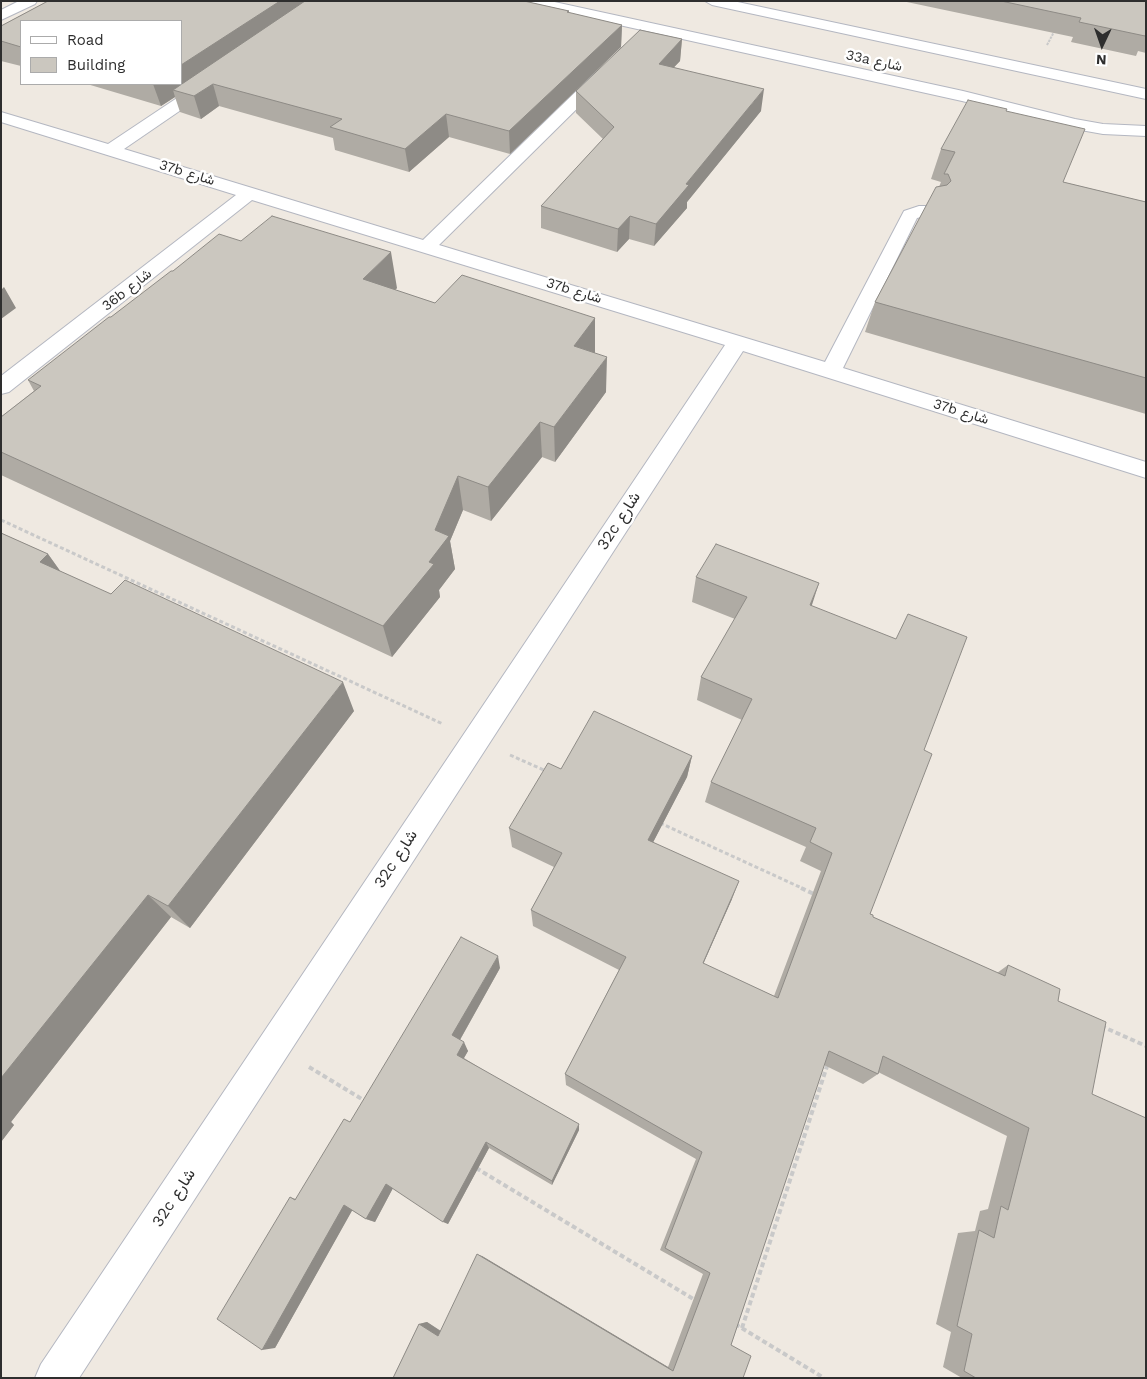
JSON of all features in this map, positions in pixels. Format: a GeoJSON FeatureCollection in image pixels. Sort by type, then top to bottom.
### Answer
{"type":"FeatureCollection","features":[{"type":"Feature","properties":{"kind":"street"},"geometry":{"type":"LineString","coordinates":[[1,16],[30,1]]}},
{"type":"Feature","properties":{"kind":"street"},"geometry":{"type":"LineString","coordinates":[[529,1],[964,96],[1075,124],[1102,129],[1146,131]]}},
{"type":"Feature","properties":{"kind":"street","name":"33a شارع"},"geometry":{"type":"LineString","coordinates":[[712,1],[1146,94]]}},
{"type":"Feature","properties":{"kind":"street"},"geometry":{"type":"LineString","coordinates":[[626,7],[651,28]]}},
{"type":"Feature","properties":{"kind":"street"},"geometry":{"type":"LineString","coordinates":[[637,42],[651,28]]}},
{"type":"Feature","properties":{"kind":"street"},"geometry":{"type":"LineString","coordinates":[[427,246],[616,62]]}},
{"type":"Feature","properties":{"kind":"street"},"geometry":{"type":"LineString","coordinates":[[112,150],[225,73]]}},
{"type":"Feature","properties":{"kind":"street"},"geometry":{"type":"LineString","coordinates":[[1120,114],[1146,120]]}},
{"type":"Feature","properties":{"kind":"street","name":"37b شارع"},"geometry":{"type":"LineString","coordinates":[[1,117],[427,246],[1146,470]]}},
{"type":"Feature","properties":{"kind":"street","name":"36b شارع"},"geometry":{"type":"LineString","coordinates":[[1,386],[251,192]]}},
{"type":"Feature","properties":{"kind":"street"},"geometry":{"type":"LineString","coordinates":[[831,371],[910,215],[919,211],[930,210]]}},
{"type":"Feature","properties":{"kind":"street","name":"32c شارع"},"geometry":{"type":"LineString","coordinates":[[55,1378],[738,342]]}},
{"type":"Feature","properties":{"kind":"path"},"geometry":{"type":"LineString","coordinates":[[1046,46],[1059,24]]}},
{"type":"Feature","properties":{"kind":"path"},"geometry":{"type":"LineString","coordinates":[[1,520],[548,772]]}},
{"type":"Feature","properties":{"kind":"path"},"geometry":{"type":"LineString","coordinates":[[657,822],[820,896]]}},
{"type":"Feature","properties":{"kind":"path"},"geometry":{"type":"LineString","coordinates":[[1100,1025],[1146,1046]]}},
{"type":"Feature","properties":{"kind":"path"},"geometry":{"type":"LineString","coordinates":[[274,1046],[367,1102]]}},
{"type":"Feature","properties":{"kind":"path"},"geometry":{"type":"LineString","coordinates":[[742,1328],[831,1054]]}},
{"type":"Feature","properties":{"kind":"path"},"geometry":{"type":"LineString","coordinates":[[469,1164],[699,1303]]}},
{"type":"Feature","properties":{"kind":"path"},"geometry":{"type":"LineString","coordinates":[[734,1323],[824,1378]]}},
{"type":"Feature","properties":{"kind":"building"},"geometry":{"type":"Polygon","coordinates":[[[48,1],[280,1],[182,64],[182,20],[20,20],[20,47],[1,41],[1,26],[48,1]]]}},
{"type":"Feature","properties":{"kind":"building"},"geometry":{"type":"Polygon","coordinates":[[[305,1],[524,1],[622,25],[509,131],[446,114],[405,149],[330,127],[342,119],[213,84],[194,96],[173,90],[305,1]]]}},
{"type":"Feature","properties":{"kind":"building"},"geometry":{"type":"Polygon","coordinates":[[[1001,1],[1146,1],[1146,34],[1145,36],[1079,22],[1081,18],[1001,1]]]}},
{"type":"Feature","properties":{"kind":"building"},"geometry":{"type":"Polygon","coordinates":[[[640,30],[682,39],[659,64],[764,89],[686,184],[689,185],[656,224],[630,216],[618,229],[541,206],[614,127],[576,91],[640,30]]]}},
{"type":"Feature","properties":{"kind":"building"},"geometry":{"type":"Polygon","coordinates":[[[968,100],[1007,109],[1006,111],[1085,129],[1063,182],[1146,202],[1146,378],[875,302],[936,187],[947,185],[951,181],[948,174],[944,174],[955,152],[941,149],[968,100]]]}},
{"type":"Feature","properties":{"kind":"building"},"geometry":{"type":"Polygon","coordinates":[[[272,216],[391,252],[363,279],[435,303],[462,275],[595,318],[574,346],[607,357],[554,427],[540,422],[488,487],[458,476],[435,530],[449,536],[429,562],[434,564],[383,626],[1,452],[1,417],[41,386],[28,380],[219,234],[241,241],[272,216]]]}},
{"type":"Feature","properties":{"kind":"building"},"geometry":{"type":"Polygon","coordinates":[[[1,533],[48,554],[40,562],[111,594],[125,580],[343,682],[168,906],[148,895],[1,1078],[1,533]]]}},
{"type":"Feature","properties":{"kind":"building"},"geometry":{"type":"Polygon","coordinates":[[[716,544],[819,583],[810,605],[896,639],[908,614],[967,637],[924,750],[932,754],[870,914],[1005,976],[1008,965],[1060,989],[1058,1001],[1106,1022],[1092,1094],[1146,1118],[1146,1378],[976,1378],[964,1371],[972,1334],[957,1326],[979,1230],[994,1238],[1001,1206],[1008,1210],[1029,1128],[883,1056],[878,1074],[829,1051],[731,1345],[751,1356],[743,1378],[393,1378],[419,1324],[438,1336],[477,1254],[673,1371],[710,1273],[665,1248],[702,1152],[565,1074],[626,957],[531,910],[562,853],[509,828],[548,763],[561,769],[594,711],[692,756],[648,840],[739,881],[703,963],[778,998],[832,853],[810,842],[816,828],[711,782],[752,699],[701,677],[747,597],[696,577],[716,544]]]}},
{"type":"Feature","properties":{"kind":"building"},"geometry":{"type":"Polygon","coordinates":[[[461,937],[498,956],[452,1035],[464,1042],[457,1055],[579,1124],[552,1181],[486,1142],[443,1222],[386,1184],[366,1219],[344,1205],[262,1350],[217,1319],[290,1197],[295,1200],[344,1119],[350,1122],[461,937]]]}}]}
